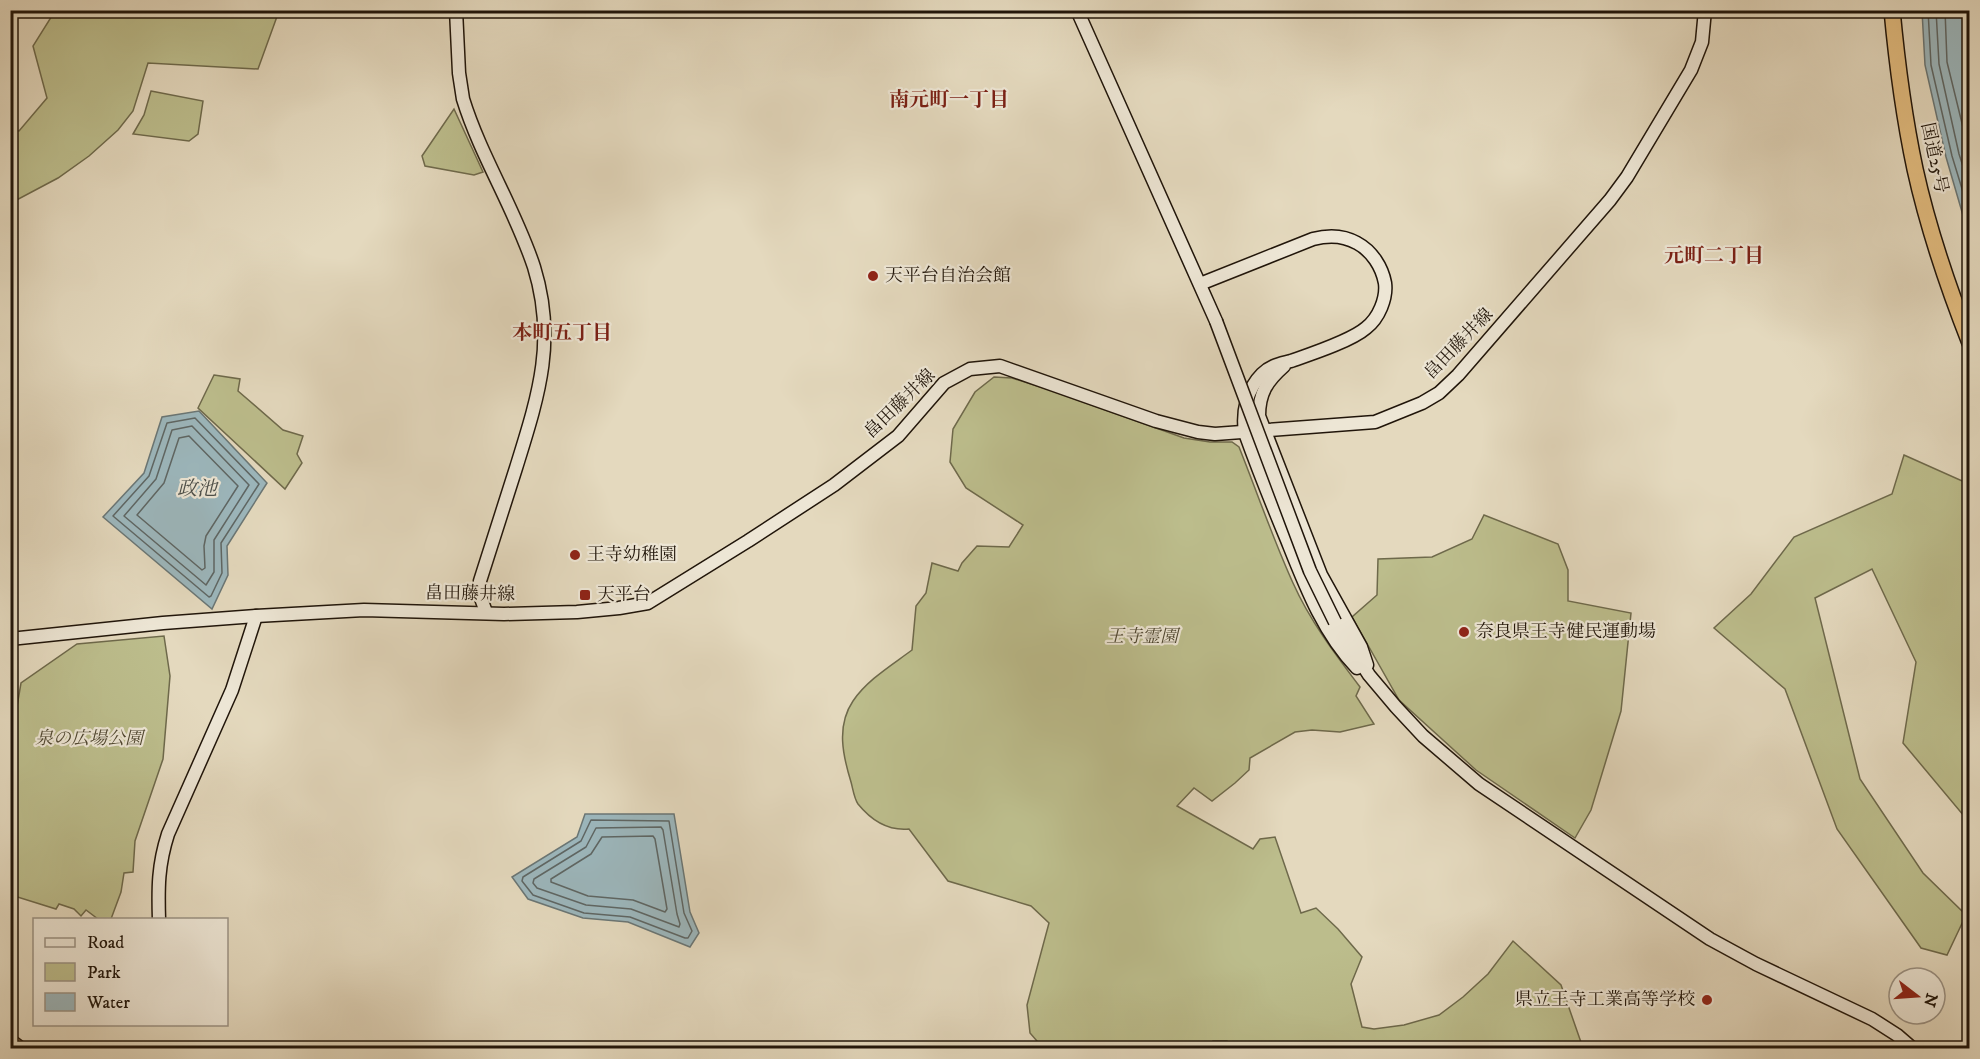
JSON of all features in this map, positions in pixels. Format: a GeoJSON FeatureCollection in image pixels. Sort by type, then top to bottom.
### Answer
{"type":"FeatureCollection","features":[{"type":"Feature","properties":{"kind":"highway","name":"国道25号"},"geometry":{"type":"LineString","coordinates":[[1892,10],[1898,72],[1916,170],[1932,231],[1970,343]]}},
{"type":"Feature","properties":{"kind":"highway"},"geometry":{"type":"LineString","coordinates":[[10,1042],[18,1048]]}},
{"type":"Feature","properties":{"kind":"street"},"geometry":{"type":"LineString","coordinates":[[456,10],[459,73],[463,99],[534,267],[542,301],[545,333],[543,370],[536,402],[480,581],[479,593],[486,612]]}},
{"type":"Feature","properties":{"kind":"street"},"geometry":{"type":"LineString","coordinates":[[1077,10],[1216,321],[1310,571],[1335,622],[1369,675],[1423,736],[1479,784],[1710,939],[1788,980],[1872,1019],[1912,1048]]}},
{"type":"Feature","properties":{"kind":"street","name":"畠田藤井線"},"geometry":{"type":"LineString","coordinates":[[10,639],[256,616],[364,610],[504,614],[594,611],[648,603],[748,542],[834,485],[898,436],[944,383],[970,369],[1000,366],[1156,421],[1208,433],[1245,433],[1383,420],[1422,404],[1439,393],[1458,375],[1595,218],[1627,177],[1696,61],[1704,34],[1705,10]]}},
{"type":"Feature","properties":{"kind":"street"},"geometry":{"type":"LineString","coordinates":[[1200,284],[1319,237],[1342,237],[1355,242],[1364,247],[1378,264],[1384,278],[1384,294],[1376,317],[1366,328],[1358,334],[1288,362],[1276,364],[1264,372],[1253,384],[1244,411],[1245,433],[1312,600],[1348,658],[1357,668],[1369,675]]}},
{"type":"Feature","properties":{"kind":"street"},"geometry":{"type":"LineString","coordinates":[[1288,362],[1274,375],[1262,392],[1259,416],[1321,575],[1361,647],[1369,675]]}},
{"type":"Feature","properties":{"kind":"street"},"geometry":{"type":"LineString","coordinates":[[159,918],[160,858],[168,834],[232,690],[256,616]]}},
{"type":"Feature","properties":{"kind":"green space"},"geometry":{"type":"Polygon","coordinates":[[[55,11],[279,11],[258,69],[148,63],[133,111],[118,130],[89,156],[58,178],[11,203],[11,130],[19,131],[47,98],[33,46],[55,11]]]}},
{"type":"Feature","properties":{"kind":"green space"},"geometry":{"type":"Polygon","coordinates":[[[151,91],[203,101],[198,134],[189,141],[133,134],[144,115],[151,91]]]}},
{"type":"Feature","properties":{"kind":"green space"},"geometry":{"type":"Polygon","coordinates":[[[454,109],[483,172],[474,175],[425,166],[422,156],[454,109]]]}},
{"type":"Feature","properties":{"kind":"green space"},"geometry":{"type":"Polygon","coordinates":[[[214,375],[240,379],[238,391],[283,430],[303,436],[297,454],[302,463],[285,489],[198,408],[214,375]]]}},
{"type":"Feature","properties":{"kind":"green space","name":"王寺霊園"},"geometry":{"type":"Polygon","coordinates":[[[994,377],[1012,378],[1047,389],[1184,438],[1210,442],[1232,442],[1239,447],[1293,583],[1307,611],[1360,687],[1356,696],[1374,724],[1340,732],[1312,730],[1295,732],[1250,758],[1249,770],[1212,801],[1194,788],[1177,806],[1253,849],[1260,839],[1275,837],[1301,913],[1316,908],[1362,957],[1351,984],[1362,1027],[1374,1029],[1404,1025],[1439,1015],[1488,974],[1513,941],[1561,985],[1583,1048],[1231,1048],[1227,1041],[1213,1041],[1203,1048],[1043,1048],[1030,1033],[1027,1005],[1049,923],[1031,906],[948,881],[909,829],[887,826],[868,815],[856,799],[843,741],[844,721],[859,693],[880,673],[912,650],[916,606],[926,593],[932,563],[958,571],[977,546],[1009,547],[1023,525],[966,488],[950,462],[953,429],[975,392],[994,377]]]}},
{"type":"Feature","properties":{"kind":"green space"},"geometry":{"type":"Polygon","coordinates":[[[1904,455],[1969,484],[1969,822],[1903,743],[1916,662],[1872,569],[1815,598],[1860,779],[1923,873],[1966,915],[1947,955],[1921,948],[1837,829],[1785,689],[1714,628],[1751,594],[1794,537],[1892,494],[1904,455]]]}},
{"type":"Feature","properties":{"kind":"green space","name":"奈良県王寺健民運動場"},"geometry":{"type":"Polygon","coordinates":[[[1484,515],[1558,544],[1568,570],[1568,601],[1631,613],[1621,711],[1591,810],[1575,838],[1476,770],[1399,700],[1352,617],[1377,595],[1378,559],[1432,557],[1472,539],[1484,515]]]}},
{"type":"Feature","properties":{"kind":"green space","name":"泉の広場公園"},"geometry":{"type":"Polygon","coordinates":[[[164,636],[170,676],[163,759],[135,841],[133,872],[124,873],[121,892],[111,918],[97,918],[86,910],[81,916],[74,909],[59,904],[56,909],[11,895],[10,747],[21,683],[77,644],[164,636]]]}},
{"type":"Feature","properties":{"kind":"water"},"geometry":{"type":"Polygon","coordinates":[[[1922,11],[1969,11],[1969,236],[1946,157],[1925,65],[1922,11]]]}},
{"type":"Feature","properties":{"kind":"water","name":"政池"},"geometry":{"type":"Polygon","coordinates":[[[199,411],[267,483],[227,546],[228,575],[212,609],[103,517],[144,473],[162,417],[199,411]]]}},
{"type":"Feature","properties":{"kind":"water"},"geometry":{"type":"Polygon","coordinates":[[[585,814],[674,814],[690,912],[699,933],[690,947],[628,922],[583,918],[528,899],[512,877],[577,837],[585,814]]]}},
{"type":"Feature","properties":{"kind":"place","name":"天平台自治会館"},"geometry":{"type":"Point","coordinates":[873,276]}},
{"type":"Feature","properties":{"kind":"place","name":"王寺幼稚園"},"geometry":{"type":"Point","coordinates":[575,555]}},
{"type":"Feature","properties":{"kind":"place","name":"天平台"},"geometry":{"type":"Point","coordinates":[585,595]}},
{"type":"Feature","properties":{"kind":"place","name":"奈良県王寺健民運動場"},"geometry":{"type":"Point","coordinates":[1464,632]}},
{"type":"Feature","properties":{"kind":"place","name":"県立王寺工業高等学校"},"geometry":{"type":"Point","coordinates":[1707,1000]}},
{"type":"Feature","properties":{"kind":"district","name":"南元町一丁目"},"geometry":{"type":"Point","coordinates":[949,100]}},
{"type":"Feature","properties":{"kind":"district","name":"元町二丁目"},"geometry":{"type":"Point","coordinates":[1714,256]}},
{"type":"Feature","properties":{"kind":"district","name":"本町五丁目"},"geometry":{"type":"Point","coordinates":[562,333]}}]}
